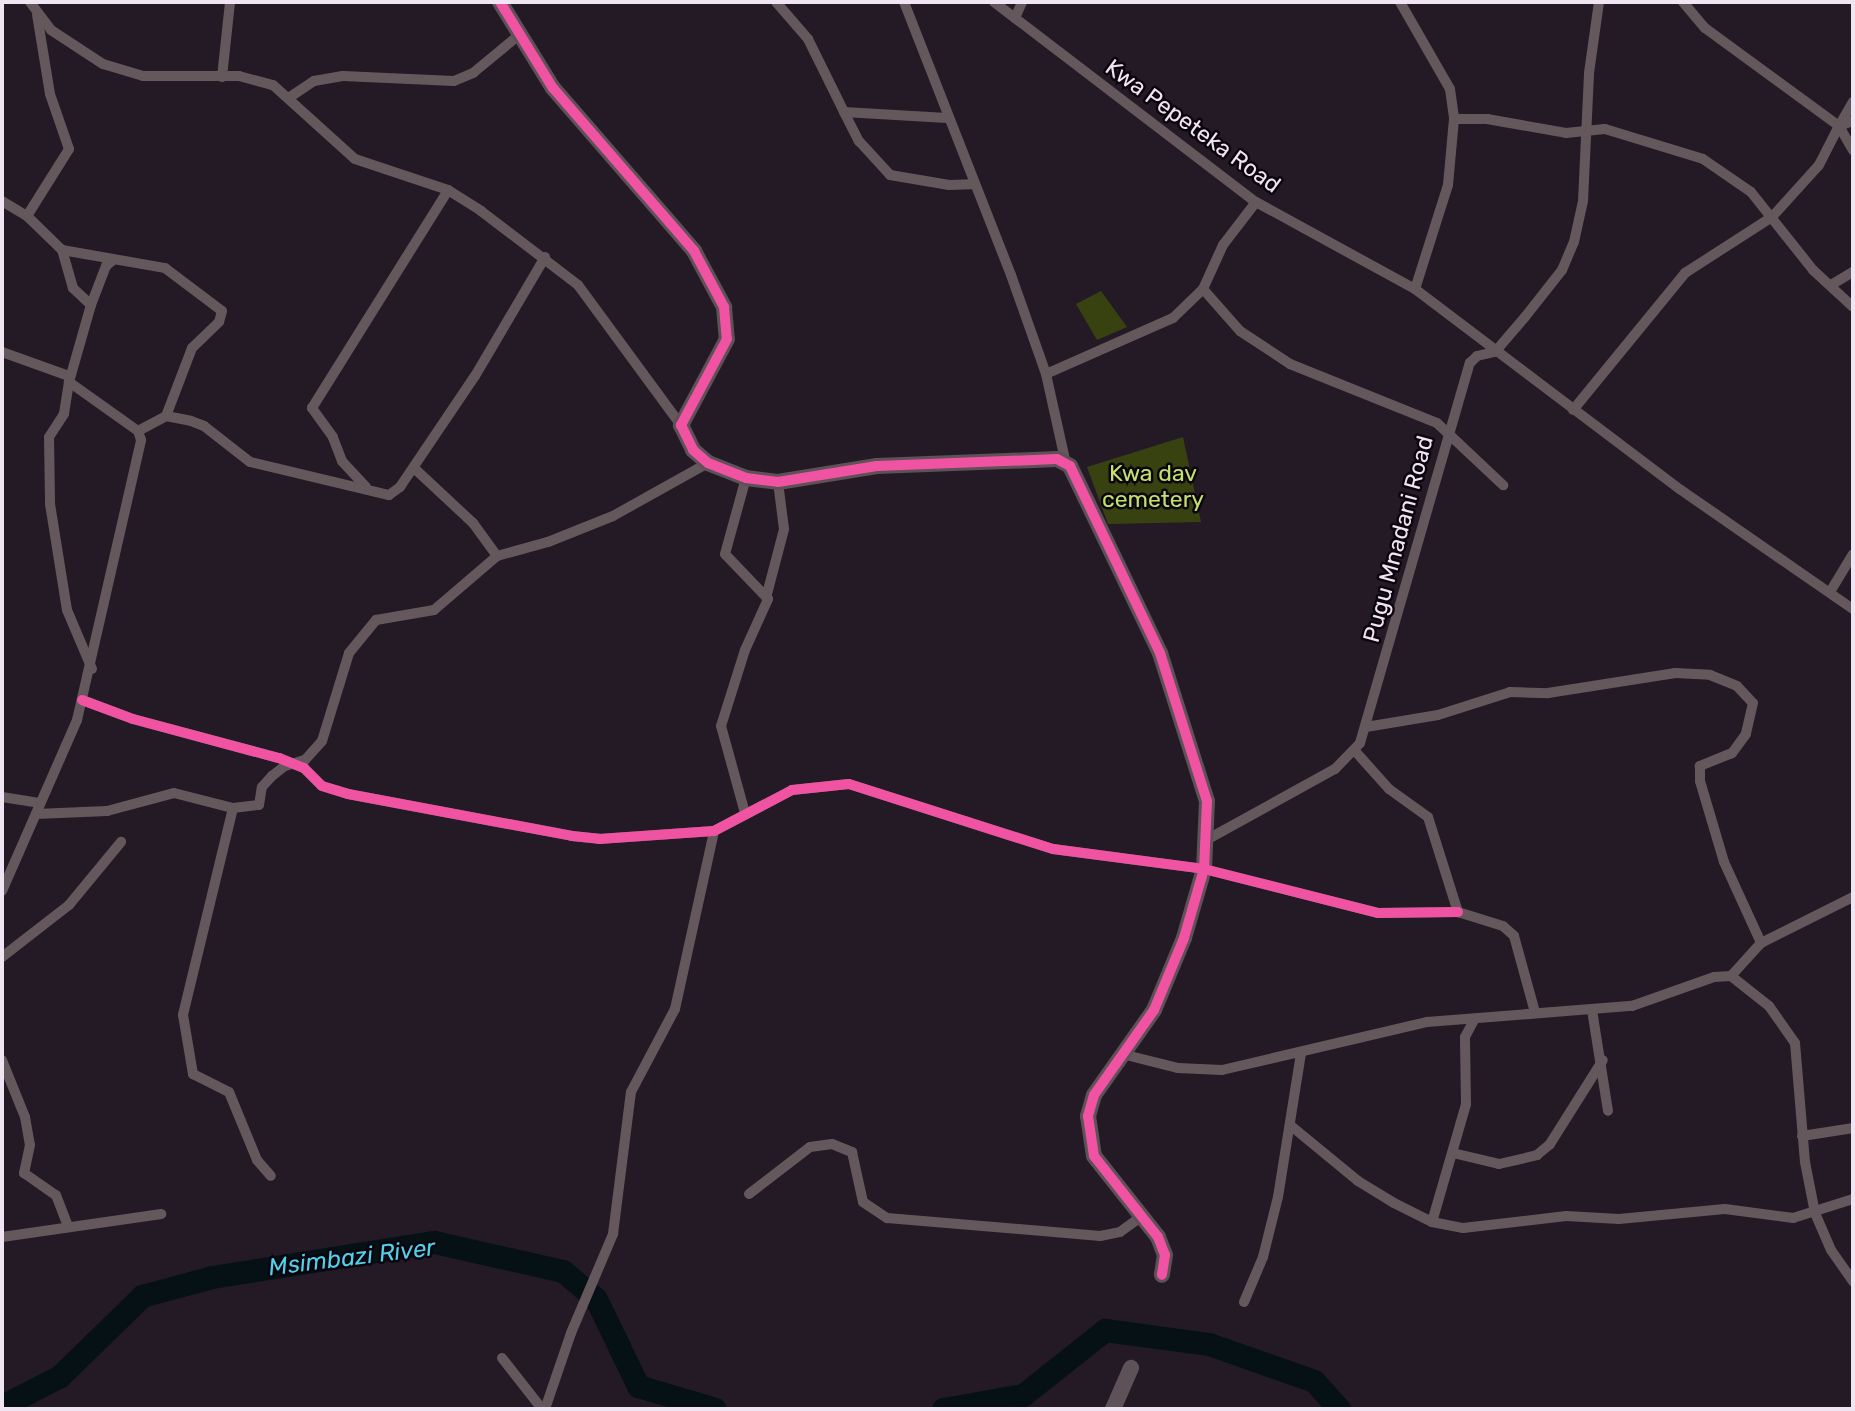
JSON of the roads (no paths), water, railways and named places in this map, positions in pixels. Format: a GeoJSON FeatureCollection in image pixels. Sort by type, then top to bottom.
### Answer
{"type":"FeatureCollection","features":[{"type":"Feature","properties":{"kind":"street"},"geometry":{"type":"LineString","coordinates":[[27,216],[69,149],[50,94],[37,15],[30,2]]}},
{"type":"Feature","properties":{"kind":"street"},"geometry":{"type":"LineString","coordinates":[[222,77],[230,2]]}},
{"type":"Feature","properties":{"kind":"street"},"geometry":{"type":"LineString","coordinates":[[500,2],[553,88],[694,251],[724,307],[727,340],[681,425]]}},
{"type":"Feature","properties":{"kind":"street"},"geometry":{"type":"LineString","coordinates":[[776,2],[808,39],[859,141],[890,175],[949,185],[972,184]]}},
{"type":"Feature","properties":{"kind":"street"},"geometry":{"type":"LineString","coordinates":[[904,2],[972,184],[1005,258],[1046,374],[1065,460],[1160,653],[1208,801],[1208,839],[1204,869],[1184,938],[1154,1010],[1126,1055],[1094,1095],[1088,1135],[1094,1156],[1139,1218],[1158,1237],[1165,1255],[1162,1275]]}},
{"type":"Feature","properties":{"kind":"street","name":"Kwa Pepeteka Road"},"geometry":{"type":"LineString","coordinates":[[994,2],[1256,202],[1415,289],[1573,410],[1853,609]]}},
{"type":"Feature","properties":{"kind":"street"},"geometry":{"type":"LineString","coordinates":[[1016,18],[1022,2]]}},
{"type":"Feature","properties":{"kind":"street"},"geometry":{"type":"LineString","coordinates":[[1400,2],[1450,89],[1454,119],[1448,185],[1415,289]]}},
{"type":"Feature","properties":{"kind":"street","name":"Pugu Mnadani Road"},"geometry":{"type":"LineString","coordinates":[[1208,839],[1335,769],[1355,751],[1366,727],[1470,363],[1477,356],[1495,352],[1569,256],[1583,201],[1589,130],[1589,73],[1599,2]]}},
{"type":"Feature","properties":{"kind":"street"},"geometry":{"type":"LineString","coordinates":[[1683,2],[1705,28],[1839,126],[1853,150]]}},
{"type":"Feature","properties":{"kind":"street"},"geometry":{"type":"LineString","coordinates":[[37,15],[103,64],[143,76],[254,78],[289,97],[355,159],[448,190],[545,257],[593,301],[623,351],[681,425],[682,436],[708,463],[746,478],[778,482],[877,466],[1065,460]]}},
{"type":"Feature","properties":{"kind":"street"},"geometry":{"type":"LineString","coordinates":[[289,97],[314,81],[343,76],[454,81],[473,73],[519,35]]}},
{"type":"Feature","properties":{"kind":"street"},"geometry":{"type":"LineString","coordinates":[[1573,410],[1685,273],[1772,217],[1819,165],[1853,102]]}},
{"type":"Feature","properties":{"kind":"street"},"geometry":{"type":"LineString","coordinates":[[844,112],[947,118]]}},
{"type":"Feature","properties":{"kind":"street"},"geometry":{"type":"LineString","coordinates":[[1454,119],[1487,118],[1561,133],[1605,129],[1703,159],[1741,182],[1853,307]]}},
{"type":"Feature","properties":{"kind":"street"},"geometry":{"type":"LineString","coordinates":[[1839,126],[1853,121]]}},
{"type":"Feature","properties":{"kind":"street"},"geometry":{"type":"LineString","coordinates":[[366,488],[342,461],[333,437],[312,408],[448,190]]}},
{"type":"Feature","properties":{"kind":"street"},"geometry":{"type":"LineString","coordinates":[[2,201],[27,216],[62,250],[73,288],[91,305]]}},
{"type":"Feature","properties":{"kind":"street"},"geometry":{"type":"LineString","coordinates":[[1046,374],[1173,318],[1203,289],[1223,245],[1256,202]]}},
{"type":"Feature","properties":{"kind":"street"},"geometry":{"type":"LineString","coordinates":[[62,250],[165,268],[222,311],[219,322],[192,348],[166,416]]}},
{"type":"Feature","properties":{"kind":"street"},"geometry":{"type":"LineString","coordinates":[[138,430],[166,416],[204,426],[261,466],[389,495],[414,468],[475,376],[545,257]]}},
{"type":"Feature","properties":{"kind":"street"},"geometry":{"type":"LineString","coordinates":[[92,669],[67,610],[50,504],[48,437],[64,414],[69,379],[91,305],[106,266],[113,261]]}},
{"type":"Feature","properties":{"kind":"street"},"geometry":{"type":"LineString","coordinates":[[1831,285],[1853,272]]}},
{"type":"Feature","properties":{"kind":"street"},"geometry":{"type":"LineString","coordinates":[[1203,289],[1240,331],[1290,364],[1437,423],[1503,485]]}},
{"type":"Feature","properties":{"kind":"street"},"geometry":{"type":"LineString","coordinates":[[2,352],[69,379],[138,430],[140,453],[119,528],[92,669],[82,700],[2,891]]}},
{"type":"Feature","properties":{"kind":"street"},"geometry":{"type":"LineString","coordinates":[[2,797],[38,808],[107,811],[174,793],[233,808],[259,805],[262,787],[278,770],[310,756],[327,733],[349,653],[369,627],[384,617],[434,610],[496,556],[589,526],[708,463]]}},
{"type":"Feature","properties":{"kind":"street"},"geometry":{"type":"LineString","coordinates":[[414,468],[464,514],[496,556]]}},
{"type":"Feature","properties":{"kind":"street"},"geometry":{"type":"LineString","coordinates":[[746,478],[725,554],[768,594]]}},
{"type":"Feature","properties":{"kind":"street"},"geometry":{"type":"LineString","coordinates":[[745,813],[722,715],[768,594],[784,529],[778,482]]}},
{"type":"Feature","properties":{"kind":"street"},"geometry":{"type":"LineString","coordinates":[[1830,593],[1853,554]]}},
{"type":"Feature","properties":{"kind":"street"},"geometry":{"type":"LineString","coordinates":[[1366,727],[1391,719],[1438,715],[1510,692],[1548,693],[1675,673],[1710,675],[1737,686],[1753,702],[1746,734],[1732,753],[1700,766],[1700,781],[1724,862],[1761,943]]}},
{"type":"Feature","properties":{"kind":"street"},"geometry":{"type":"LineString","coordinates":[[82,700],[133,719],[294,763],[322,786],[356,796],[572,836],[599,839],[714,831],[792,790],[849,784],[1053,849],[1204,869],[1378,913],[1458,912],[1503,926],[1514,936],[1535,1012]]}},
{"type":"Feature","properties":{"kind":"street"},"geometry":{"type":"LineString","coordinates":[[1355,751],[1389,789],[1428,817],[1458,912]]}},
{"type":"Feature","properties":{"kind":"street"},"geometry":{"type":"LineString","coordinates":[[233,808],[183,1015],[193,1074],[229,1092],[257,1160],[271,1176]]}},
{"type":"Feature","properties":{"kind":"street"},"geometry":{"type":"LineString","coordinates":[[544,1409],[571,1333],[613,1234],[631,1092],[675,1009],[714,831]]}},
{"type":"Feature","properties":{"kind":"street"},"geometry":{"type":"LineString","coordinates":[[2,957],[69,905],[121,842]]}},
{"type":"Feature","properties":{"kind":"street"},"geometry":{"type":"LineString","coordinates":[[1731,976],[1761,943],[1853,897]]}},
{"type":"Feature","properties":{"kind":"street"},"geometry":{"type":"LineString","coordinates":[[1126,1055],[1178,1068],[1222,1070],[1301,1054],[1427,1022],[1632,1006],[1714,977],[1731,976],[1769,1006],[1795,1043],[1802,1136],[1815,1213],[1831,1250],[1853,1282]]}},
{"type":"Feature","properties":{"kind":"street"},"geometry":{"type":"LineString","coordinates":[[1592,1010],[1603,1060],[1608,1111]]}},
{"type":"Feature","properties":{"kind":"street"},"geometry":{"type":"LineString","coordinates":[[1432,1222],[1453,1153],[1468,1087],[1465,1037],[1474,1020]]}},
{"type":"Feature","properties":{"kind":"street"},"geometry":{"type":"LineString","coordinates":[[1244,1302],[1263,1257],[1290,1125],[1301,1054]]}},
{"type":"Feature","properties":{"kind":"street"},"geometry":{"type":"LineString","coordinates":[[2,1060],[25,1117],[30,1146],[24,1173],[56,1195],[68,1227]]}},
{"type":"Feature","properties":{"kind":"street"},"geometry":{"type":"LineString","coordinates":[[1453,1153],[1499,1164],[1537,1155],[1550,1144],[1603,1060]]}},
{"type":"Feature","properties":{"kind":"street"},"geometry":{"type":"LineString","coordinates":[[1290,1125],[1358,1181],[1432,1222],[1485,1228],[1566,1216],[1619,1219],[1725,1209],[1778,1217],[1815,1213],[1853,1199]]}},
{"type":"Feature","properties":{"kind":"street"},"geometry":{"type":"LineString","coordinates":[[1802,1136],[1853,1128]]}},
{"type":"Feature","properties":{"kind":"street"},"geometry":{"type":"LineString","coordinates":[[749,1194],[810,1147],[832,1144],[852,1152],[863,1202],[887,1218],[1100,1236],[1129,1228],[1139,1218]]}},
{"type":"Feature","properties":{"kind":"street"},"geometry":{"type":"LineString","coordinates":[[2,1237],[161,1214]]}},
{"type":"Feature","properties":{"kind":"street"},"geometry":{"type":"LineString","coordinates":[[502,1358],[544,1409]]}},
{"type":"Feature","properties":{"kind":"street"},"geometry":{"type":"LineString","coordinates":[[1113,1409],[1131,1368]]}},
{"type":"Feature","properties":{"kind":"waterway","name":"Msimbazi River"},"geometry":{"type":"LineString","coordinates":[[2,1406],[60,1376],[142,1296],[212,1277],[434,1242],[563,1271],[596,1299],[638,1386],[715,1409]]}},
{"type":"Feature","properties":{"kind":"waterway","name":"Msimbazi River"},"geometry":{"type":"LineString","coordinates":[[943,1409],[1023,1395],[1105,1330],[1209,1344],[1314,1381],[1339,1409]]}},
{"type":"Feature","properties":{"kind":"park label","name":"Kwa dav cemetery"},"geometry":{"type":"Point","coordinates":[1153,486]}}]}
